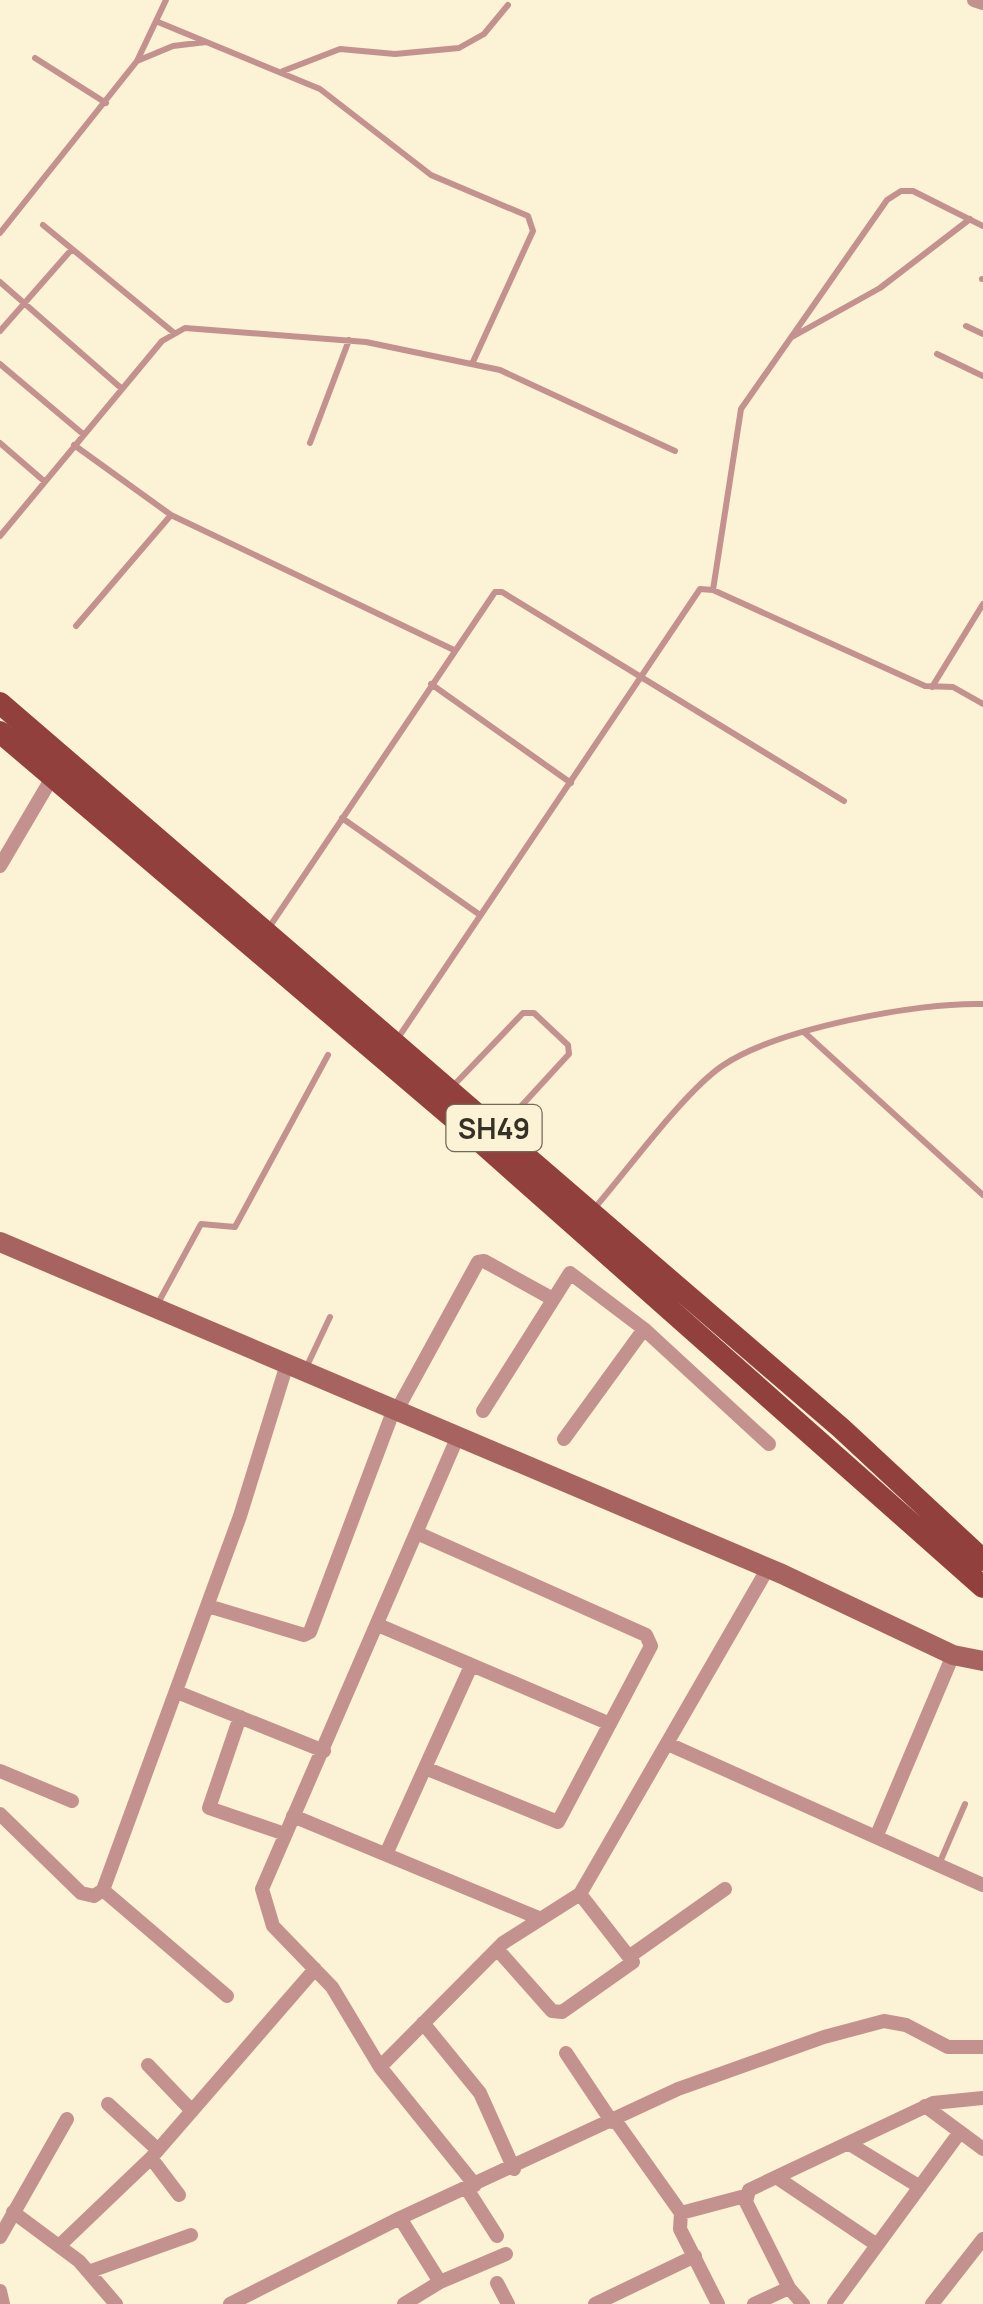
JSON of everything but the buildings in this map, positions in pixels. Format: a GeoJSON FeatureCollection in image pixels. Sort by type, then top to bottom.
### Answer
{"type":"FeatureCollection","features":[{"type":"Feature","properties":{"kind":"main road","name":"SH49"},"geometry":{"type":"LineString","coordinates":[[0,703],[841,1428],[983,1560]]}},
{"type":"Feature","properties":{"kind":"main road","name":"SH49"},"geometry":{"type":"LineString","coordinates":[[0,732],[728,1360],[983,1587]]}},
{"type":"Feature","properties":{"kind":"street"},"geometry":{"type":"LineString","coordinates":[[974,0],[983,3]]}},
{"type":"Feature","properties":{"kind":"street"},"geometry":{"type":"LineString","coordinates":[[0,866],[53,776]]}},
{"type":"Feature","properties":{"kind":"street"},"geometry":{"type":"LineString","coordinates":[[0,1242],[768,1568],[953,1654],[983,1661]]}},
{"type":"Feature","properties":{"kind":"street"},"geometry":{"type":"LineString","coordinates":[[208,1606],[304,1634],[310,1632],[395,1410],[478,1262],[484,1261],[551,1298]]}},
{"type":"Feature","properties":{"kind":"street"},"geometry":{"type":"LineString","coordinates":[[484,1411],[566,1275],[574,1274],[644,1328],[768,1444]]}},
{"type":"Feature","properties":{"kind":"street"},"geometry":{"type":"LineString","coordinates":[[564,1439],[644,1328]]}},
{"type":"Feature","properties":{"kind":"street"},"geometry":{"type":"LineString","coordinates":[[710,1388],[728,1360]]}},
{"type":"Feature","properties":{"kind":"street"},"geometry":{"type":"LineString","coordinates":[[0,1814],[82,1893],[94,1896],[103,1890],[296,1367]]}},
{"type":"Feature","properties":{"kind":"street"},"geometry":{"type":"LineString","coordinates":[[458,1436],[324,1751],[264,1881],[263,1897],[272,1926],[332,1987],[380,2067],[471,2187],[498,2236]]}},
{"type":"Feature","properties":{"kind":"street"},"geometry":{"type":"LineString","coordinates":[[417,1533],[646,1635],[651,1646],[558,1822],[425,1768]]}},
{"type":"Feature","properties":{"kind":"street"},"geometry":{"type":"LineString","coordinates":[[380,2067],[498,1948],[580,1894],[620,1818],[668,1744],[768,1568]]}},
{"type":"Feature","properties":{"kind":"street"},"geometry":{"type":"LineString","coordinates":[[378,1626],[610,1724]]}},
{"type":"Feature","properties":{"kind":"street"},"geometry":{"type":"LineString","coordinates":[[877,1836],[953,1654]]}},
{"type":"Feature","properties":{"kind":"street"},"geometry":{"type":"LineString","coordinates":[[386,1854],[471,1666]]}},
{"type":"Feature","properties":{"kind":"street"},"geometry":{"type":"LineString","coordinates":[[178,1692],[324,1751]]}},
{"type":"Feature","properties":{"kind":"street"},"geometry":{"type":"LineString","coordinates":[[240,1717],[209,1808],[285,1834]]}},
{"type":"Feature","properties":{"kind":"street"},"geometry":{"type":"LineString","coordinates":[[668,1744],[983,1885]]}},
{"type":"Feature","properties":{"kind":"street"},"geometry":{"type":"LineString","coordinates":[[0,1771],[72,1801]]}},
{"type":"Feature","properties":{"kind":"street"},"geometry":{"type":"LineString","coordinates":[[293,1816],[541,1919]]}},
{"type":"Feature","properties":{"kind":"street"},"geometry":{"type":"LineString","coordinates":[[630,1956],[725,1889]]}},
{"type":"Feature","properties":{"kind":"street"},"geometry":{"type":"LineString","coordinates":[[103,1890],[226,1996]]}},
{"type":"Feature","properties":{"kind":"street"},"geometry":{"type":"LineString","coordinates":[[498,1948],[557,2014],[632,1964],[630,1956],[580,1894]]}},
{"type":"Feature","properties":{"kind":"street"},"geometry":{"type":"LineString","coordinates":[[59,2246],[155,2154],[314,1970]]}},
{"type":"Feature","properties":{"kind":"street"},"geometry":{"type":"LineString","coordinates":[[230,2304],[400,2218],[514,2169],[678,2089],[824,2037],[884,2021],[906,2025],[948,2047],[983,2047]]}},
{"type":"Feature","properties":{"kind":"street"},"geometry":{"type":"LineString","coordinates":[[422,2023],[480,2093],[514,2169]]}},
{"type":"Feature","properties":{"kind":"street"},"geometry":{"type":"LineString","coordinates":[[566,2054],[681,2213],[680,2229],[718,2304]]}},
{"type":"Feature","properties":{"kind":"street"},"geometry":{"type":"LineString","coordinates":[[148,2065],[192,2110]]}},
{"type":"Feature","properties":{"kind":"street"},"geometry":{"type":"LineString","coordinates":[[681,2213],[745,2196],[776,2177],[925,2106],[944,2100],[983,2098]]}},
{"type":"Feature","properties":{"kind":"street"},"geometry":{"type":"LineString","coordinates":[[108,2104],[155,2154],[180,2195]]}},
{"type":"Feature","properties":{"kind":"street"},"geometry":{"type":"LineString","coordinates":[[925,2106],[983,2149]]}},
{"type":"Feature","properties":{"kind":"street"},"geometry":{"type":"LineString","coordinates":[[0,2237],[67,2119]]}},
{"type":"Feature","properties":{"kind":"street"},"geometry":{"type":"LineString","coordinates":[[834,2304],[960,2132]]}},
{"type":"Feature","properties":{"kind":"street"},"geometry":{"type":"LineString","coordinates":[[848,2143],[920,2187]]}},
{"type":"Feature","properties":{"kind":"street"},"geometry":{"type":"LineString","coordinates":[[776,2177],[877,2246]]}},
{"type":"Feature","properties":{"kind":"street"},"geometry":{"type":"LineString","coordinates":[[745,2196],[790,2288],[803,2304]]}},
{"type":"Feature","properties":{"kind":"street"},"geometry":{"type":"LineString","coordinates":[[13,2212],[90,2271],[116,2304]]}},
{"type":"Feature","properties":{"kind":"street"},"geometry":{"type":"LineString","coordinates":[[400,2218],[440,2282]]}},
{"type":"Feature","properties":{"kind":"street"},"geometry":{"type":"LineString","coordinates":[[90,2271],[191,2235]]}},
{"type":"Feature","properties":{"kind":"street"},"geometry":{"type":"LineString","coordinates":[[932,2304],[983,2239]]}},
{"type":"Feature","properties":{"kind":"street"},"geometry":{"type":"LineString","coordinates":[[404,2304],[440,2282],[506,2254]]}},
{"type":"Feature","properties":{"kind":"street"},"geometry":{"type":"LineString","coordinates":[[595,2304],[694,2256]]}},
{"type":"Feature","properties":{"kind":"street"},"geometry":{"type":"LineString","coordinates":[[497,2284],[508,2304]]}},
{"type":"Feature","properties":{"kind":"street"},"geometry":{"type":"LineString","coordinates":[[754,2304],[790,2288]]}},
{"type":"Feature","properties":{"kind":"street"},"geometry":{"type":"LineString","coordinates":[[0,2291],[3,2304]]}},
{"type":"Feature","properties":{"kind":"lane"},"geometry":{"type":"LineString","coordinates":[[0,234],[137,60],[165,2],[152,0]]}},
{"type":"Feature","properties":{"kind":"lane"},"geometry":{"type":"LineString","coordinates":[[283,71],[340,49],[396,54],[459,48],[484,34],[508,6]]}},
{"type":"Feature","properties":{"kind":"lane"},"geometry":{"type":"LineString","coordinates":[[158,22],[283,71],[352,110],[431,175],[528,216],[533,223],[472,364]]}},
{"type":"Feature","properties":{"kind":"lane"},"geometry":{"type":"LineString","coordinates":[[137,60],[172,46],[208,42]]}},
{"type":"Feature","properties":{"kind":"lane"},"geometry":{"type":"LineString","coordinates":[[36,58],[106,103]]}},
{"type":"Feature","properties":{"kind":"lane"},"geometry":{"type":"LineString","coordinates":[[712,590],[741,409],[893,195],[913,191],[983,226]]}},
{"type":"Feature","properties":{"kind":"lane"},"geometry":{"type":"LineString","coordinates":[[788,339],[880,288],[970,219]]}},
{"type":"Feature","properties":{"kind":"lane"},"geometry":{"type":"LineString","coordinates":[[43,225],[173,332]]}},
{"type":"Feature","properties":{"kind":"lane"},"geometry":{"type":"LineString","coordinates":[[0,331],[72,250]]}},
{"type":"Feature","properties":{"kind":"lane"},"geometry":{"type":"LineString","coordinates":[[0,282],[121,388]]}},
{"type":"Feature","properties":{"kind":"lane"},"geometry":{"type":"LineString","coordinates":[[966,326],[983,334]]}},
{"type":"Feature","properties":{"kind":"lane"},"geometry":{"type":"LineString","coordinates":[[0,536],[121,388],[173,332],[199,328],[349,340],[512,374],[675,450]]}},
{"type":"Feature","properties":{"kind":"lane"},"geometry":{"type":"LineString","coordinates":[[310,443],[349,340]]}},
{"type":"Feature","properties":{"kind":"lane"},"geometry":{"type":"LineString","coordinates":[[937,354],[983,376]]}},
{"type":"Feature","properties":{"kind":"lane"},"geometry":{"type":"LineString","coordinates":[[0,364],[83,434]]}},
{"type":"Feature","properties":{"kind":"lane"},"geometry":{"type":"LineString","coordinates":[[0,442],[45,481]]}},
{"type":"Feature","properties":{"kind":"lane"},"geometry":{"type":"LineString","coordinates":[[74,445],[172,514],[454,650]]}},
{"type":"Feature","properties":{"kind":"lane"},"geometry":{"type":"LineString","coordinates":[[76,626],[172,514]]}},
{"type":"Feature","properties":{"kind":"lane"},"geometry":{"type":"LineString","coordinates":[[394,1045],[643,678],[695,593],[712,590],[932,687],[952,686],[983,704]]}},
{"type":"Feature","properties":{"kind":"lane"},"geometry":{"type":"LineString","coordinates":[[266,932],[488,598],[502,592],[844,801]]}},
{"type":"Feature","properties":{"kind":"lane"},"geometry":{"type":"LineString","coordinates":[[932,687],[983,604]]}},
{"type":"Feature","properties":{"kind":"lane"},"geometry":{"type":"LineString","coordinates":[[431,684],[572,783]]}},
{"type":"Feature","properties":{"kind":"lane"},"geometry":{"type":"LineString","coordinates":[[342,818],[480,915]]}},
{"type":"Feature","properties":{"kind":"lane"},"geometry":{"type":"LineString","coordinates":[[590,1213],[720,1068],[761,1045],[898,1013],[983,1004]]}},
{"type":"Feature","properties":{"kind":"lane"},"geometry":{"type":"LineString","coordinates":[[449,1090],[524,1013],[534,1013],[568,1045],[569,1054],[498,1132]]}},
{"type":"Feature","properties":{"kind":"lane"},"geometry":{"type":"LineString","coordinates":[[805,1033],[983,1195]]}},
{"type":"Feature","properties":{"kind":"lane"},"geometry":{"type":"LineString","coordinates":[[156,1308],[201,1224],[236,1227],[328,1055]]}},
{"type":"Feature","properties":{"kind":"lane"},"geometry":{"type":"LineString","coordinates":[[296,1367],[330,1317]]}},
{"type":"Feature","properties":{"kind":"lane"},"geometry":{"type":"LineString","coordinates":[[939,1864],[965,1804]]}}]}
